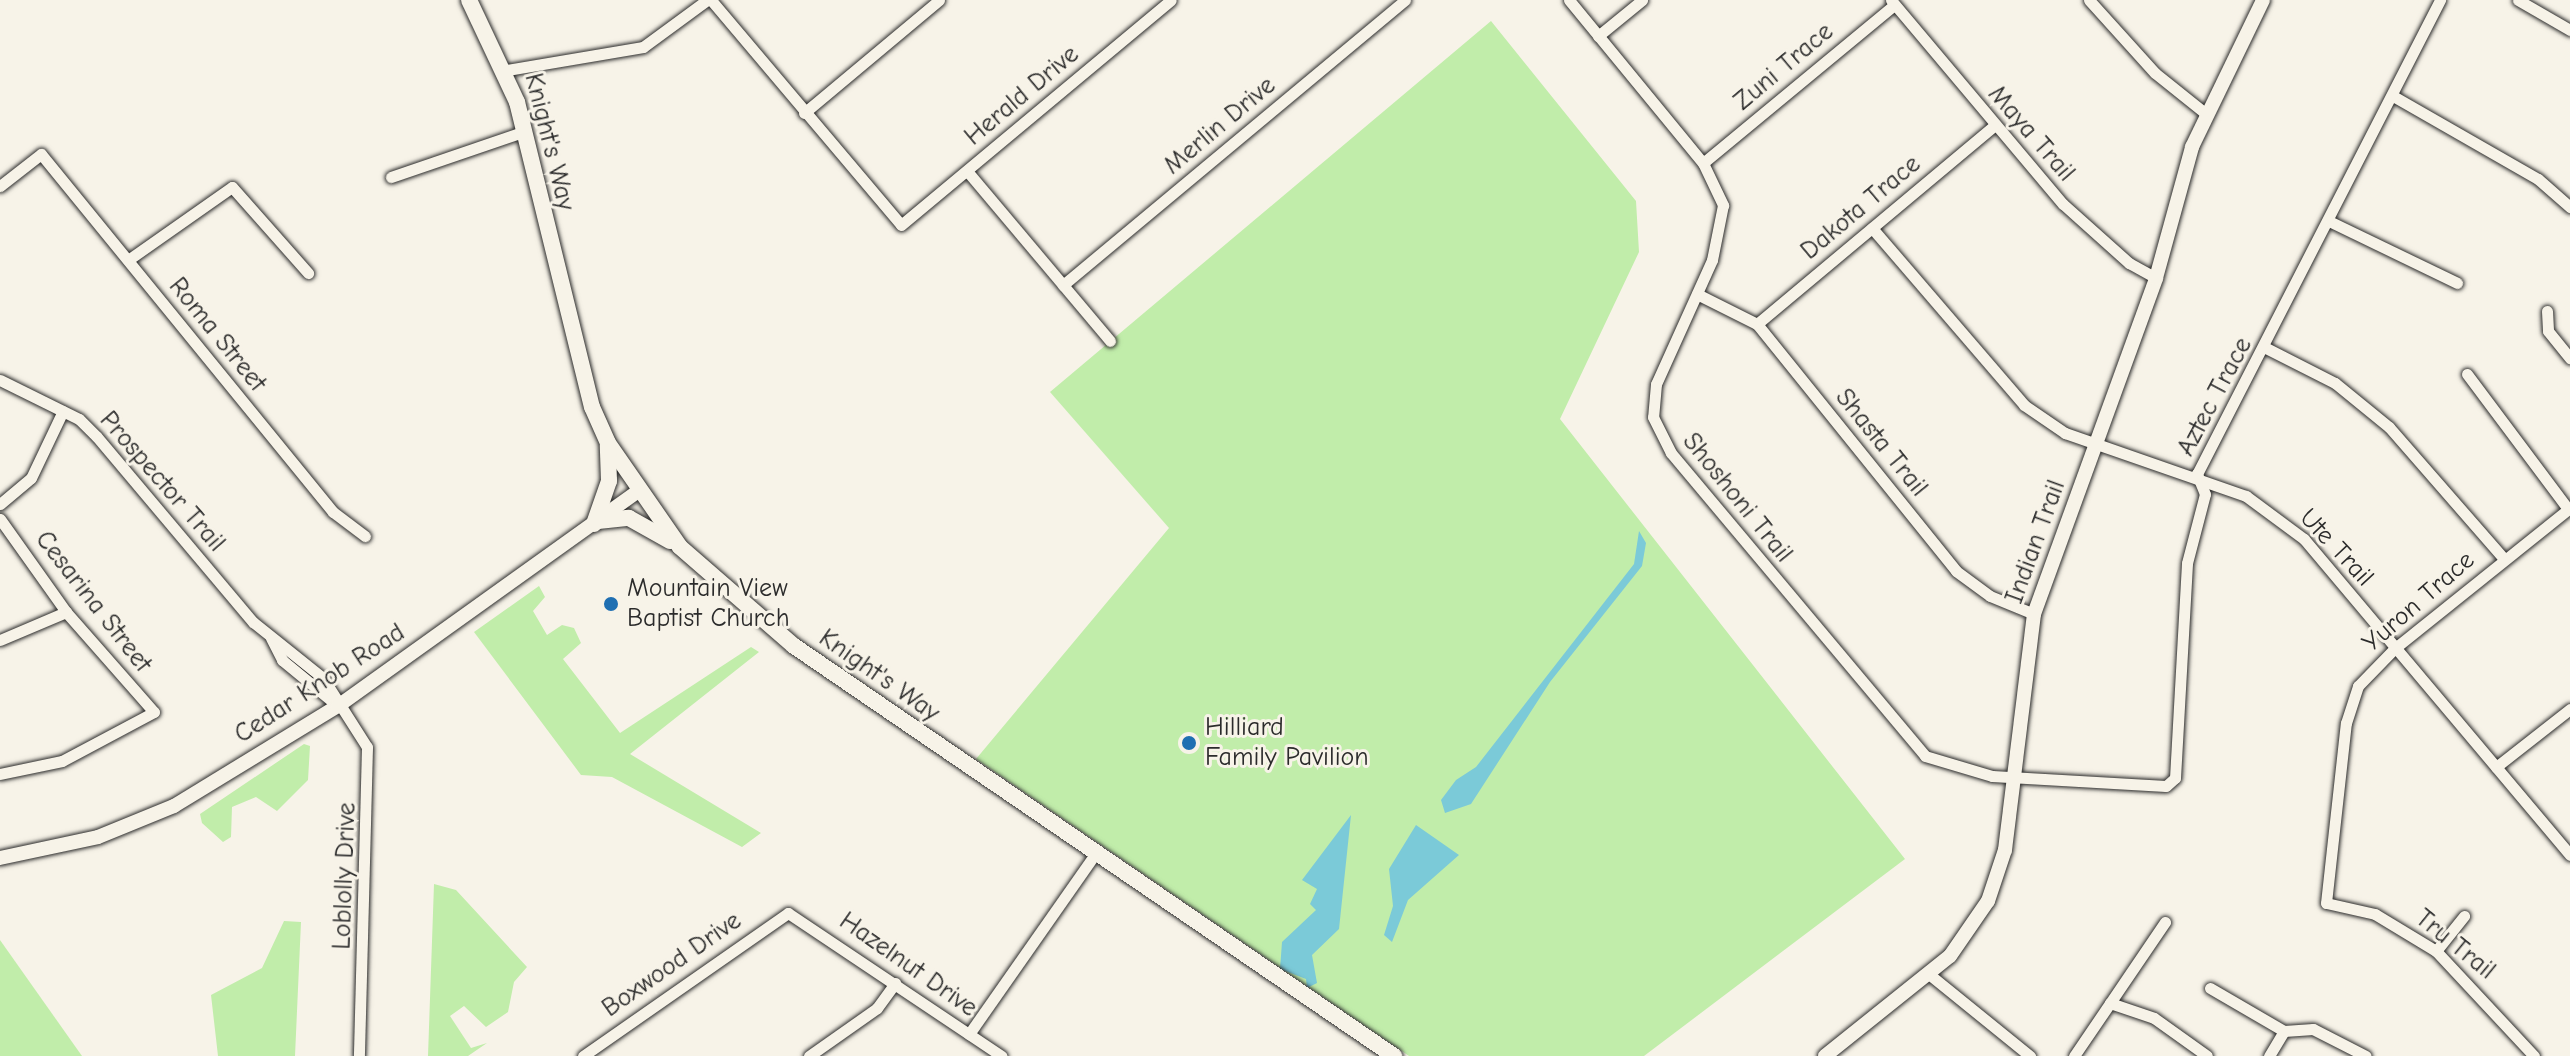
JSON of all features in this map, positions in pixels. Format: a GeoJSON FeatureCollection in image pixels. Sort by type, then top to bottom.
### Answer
{"type":"FeatureCollection","features":[{"type":"Feature","properties":{"kind":"main road","name":"Knight's Way"},"geometry":{"type":"LineString","coordinates":[[469,0],[507,70],[525,131],[573,350],[608,443],[638,491],[680,547],[794,646],[1394,1056]]}},
{"type":"Feature","properties":{"kind":"main road"},"geometry":{"type":"LineString","coordinates":[[608,443],[609,481],[596,522],[638,521],[680,547]]}},
{"type":"Feature","properties":{"kind":"street"},"geometry":{"type":"LineString","coordinates":[[507,70],[643,47],[709,0],[804,113],[939,0]]}},
{"type":"Feature","properties":{"kind":"street","name":"Herald Drive"},"geometry":{"type":"LineString","coordinates":[[804,113],[901,225],[1171,0]]}},
{"type":"Feature","properties":{"kind":"street","name":"Merlin Drive"},"geometry":{"type":"LineString","coordinates":[[1063,285],[1405,0]]}},
{"type":"Feature","properties":{"kind":"street","name":"Shoshoni Trail"},"geometry":{"type":"LineString","coordinates":[[1569,0],[1703,163],[1719,193],[1723,222],[1653,403],[1671,453],[1909,741],[1952,768],[2011,776]]}},
{"type":"Feature","properties":{"kind":"street"},"geometry":{"type":"LineString","coordinates":[[1598,36],[1642,0]]}},
{"type":"Feature","properties":{"kind":"street"},"geometry":{"type":"LineString","coordinates":[[2089,0],[2155,73],[2205,113]]}},
{"type":"Feature","properties":{"kind":"street","name":"Indian Trail"},"geometry":{"type":"LineString","coordinates":[[1825,1056],[1930,975],[1966,937],[1993,888],[2034,614],[2099,444],[2156,278],[2205,113],[2263,0]]}},
{"type":"Feature","properties":{"kind":"street","name":"Aztec Trace"},"geometry":{"type":"LineString","coordinates":[[2011,776],[2166,786],[2175,778],[2187,563],[2205,494],[2197,474],[2331,222],[2440,0]]}},
{"type":"Feature","properties":{"kind":"street"},"geometry":{"type":"LineString","coordinates":[[2518,0],[2570,30]]}},
{"type":"Feature","properties":{"kind":"street","name":"Maya Trail"},"geometry":{"type":"LineString","coordinates":[[1893,2],[1993,127],[2100,240],[2156,278]]}},
{"type":"Feature","properties":{"kind":"street","name":"Zuni Trace"},"geometry":{"type":"LineString","coordinates":[[1703,163],[1893,2]]}},
{"type":"Feature","properties":{"kind":"street"},"geometry":{"type":"LineString","coordinates":[[2393,96],[2538,179],[2570,207]]}},
{"type":"Feature","properties":{"kind":"street","name":"Dakota Trace"},"geometry":{"type":"LineString","coordinates":[[1757,324],[1993,127]]}},
{"type":"Feature","properties":{"kind":"street"},"geometry":{"type":"LineString","coordinates":[[391,177],[525,131]]}},
{"type":"Feature","properties":{"kind":"street","name":"Roma Street"},"geometry":{"type":"LineString","coordinates":[[0,186],[41,154],[333,512],[365,536]]}},
{"type":"Feature","properties":{"kind":"street"},"geometry":{"type":"LineString","coordinates":[[967,171],[1110,341]]}},
{"type":"Feature","properties":{"kind":"street"},"geometry":{"type":"LineString","coordinates":[[128,260],[232,187],[308,273]]}},
{"type":"Feature","properties":{"kind":"street"},"geometry":{"type":"LineString","coordinates":[[2331,222],[2457,283]]}},
{"type":"Feature","properties":{"kind":"street","name":"Ute Trail"},"geometry":{"type":"LineString","coordinates":[[1872,228],[2024,405],[2065,433],[2197,474],[2246,496],[2304,539],[2570,855]]}},
{"type":"Feature","properties":{"kind":"street","name":"Shasta Trail"},"geometry":{"type":"LineString","coordinates":[[1697,294],[1757,324],[1956,571],[1990,596],[2034,614]]}},
{"type":"Feature","properties":{"kind":"street"},"geometry":{"type":"LineString","coordinates":[[2547,311],[2548,331],[2570,358]]}},
{"type":"Feature","properties":{"kind":"street"},"geometry":{"type":"LineString","coordinates":[[2266,348],[2335,383],[2389,427],[2504,559]]}},
{"type":"Feature","properties":{"kind":"street"},"geometry":{"type":"LineString","coordinates":[[2467,374],[2569,508]]}},
{"type":"Feature","properties":{"kind":"street","name":"Prospector Trail"},"geometry":{"type":"LineString","coordinates":[[0,380],[63,411],[97,437],[271,638],[282,660],[338,706]]}},
{"type":"Feature","properties":{"kind":"street"},"geometry":{"type":"LineString","coordinates":[[0,504],[31,478],[63,411]]}},
{"type":"Feature","properties":{"kind":"street","name":"Cedar Knob Road"},"geometry":{"type":"LineString","coordinates":[[0,858],[98,837],[174,806],[338,706],[638,491]]}},
{"type":"Feature","properties":{"kind":"street","name":"Yuron Trace"},"geometry":{"type":"LineString","coordinates":[[2326,903],[2351,702],[2395,648],[2569,508]]}},
{"type":"Feature","properties":{"kind":"street","name":"Cesarina Street"},"geometry":{"type":"LineString","coordinates":[[0,519],[66,612],[154,712],[62,761],[0,774]]}},
{"type":"Feature","properties":{"kind":"street"},"geometry":{"type":"LineString","coordinates":[[0,640],[66,612]]}},
{"type":"Feature","properties":{"kind":"street","name":"Loblolly Drive"},"geometry":{"type":"LineString","coordinates":[[338,706],[367,747],[371,773],[359,1056]]}},
{"type":"Feature","properties":{"kind":"street"},"geometry":{"type":"LineString","coordinates":[[2496,767],[2570,709]]}},
{"type":"Feature","properties":{"kind":"street"},"geometry":{"type":"LineString","coordinates":[[969,1034],[1095,854]]}},
{"type":"Feature","properties":{"kind":"street","name":"Tru Trail"},"geometry":{"type":"LineString","coordinates":[[2326,903],[2375,914],[2436,951],[2534,1056]]}},
{"type":"Feature","properties":{"kind":"street","name":"Hazelnut Drive"},"geometry":{"type":"LineString","coordinates":[[788,913],[1002,1056]]}},
{"type":"Feature","properties":{"kind":"street","name":"Boxwood Drive"},"geometry":{"type":"LineString","coordinates":[[583,1056],[788,913]]}},
{"type":"Feature","properties":{"kind":"street"},"geometry":{"type":"LineString","coordinates":[[2436,951],[2464,916]]}},
{"type":"Feature","properties":{"kind":"street"},"geometry":{"type":"LineString","coordinates":[[2074,1056],[2165,922]]}},
{"type":"Feature","properties":{"kind":"street"},"geometry":{"type":"LineString","coordinates":[[1930,975],[2030,1056]]}},
{"type":"Feature","properties":{"kind":"street"},"geometry":{"type":"LineString","coordinates":[[809,1056],[877,1008],[895,983]]}},
{"type":"Feature","properties":{"kind":"street"},"geometry":{"type":"LineString","coordinates":[[2210,988],[2284,1031],[2313,1029],[2366,1056]]}},
{"type":"Feature","properties":{"kind":"street"},"geometry":{"type":"LineString","coordinates":[[2110,1003],[2154,1018],[2207,1056]]}},
{"type":"Feature","properties":{"kind":"street"},"geometry":{"type":"LineString","coordinates":[[2269,1056],[2284,1031]]}},
{"type":"Feature","properties":{"kind":"green space"},"geometry":{"type":"Polygon","coordinates":[[[1491,21],[1636,201],[1639,252],[1560,419],[1905,859],[1644,1056],[1409,1056],[976,759],[1169,528],[1050,392],[1491,21]]]}},
{"type":"Feature","properties":{"kind":"green space"},"geometry":{"type":"Polygon","coordinates":[[[539,586],[545,597],[533,611],[547,635],[562,625],[574,628],[581,643],[563,659],[620,733],[751,647],[759,652],[630,754],[761,833],[742,847],[612,777],[581,775],[474,632],[539,586]]]}},
{"type":"Feature","properties":{"kind":"green space"},"geometry":{"type":"Polygon","coordinates":[[[304,744],[310,746],[308,780],[277,811],[256,797],[232,807],[231,837],[223,842],[202,823],[200,814],[304,744]]]}},
{"type":"Feature","properties":{"kind":"green space"},"geometry":{"type":"Polygon","coordinates":[[[434,884],[456,890],[527,967],[514,982],[508,1012],[486,1027],[464,1006],[450,1016],[471,1048],[487,1043],[468,1056],[428,1056],[434,884]]]}},
{"type":"Feature","properties":{"kind":"green space"},"geometry":{"type":"Polygon","coordinates":[[[284,921],[301,922],[295,1056],[218,1056],[211,995],[262,968],[284,921]]]}},
{"type":"Feature","properties":{"kind":"green space"},"geometry":{"type":"Polygon","coordinates":[[[0,940],[82,1056],[0,1056],[0,940]]]}},
{"type":"Feature","properties":{"kind":"water"},"geometry":{"type":"Polygon","coordinates":[[[1639,531],[1646,543],[1642,566],[1550,682],[1471,804],[1445,813],[1441,800],[1456,780],[1476,767],[1634,564],[1639,531]]]}},
{"type":"Feature","properties":{"kind":"water"},"geometry":{"type":"Polygon","coordinates":[[[1351,815],[1339,929],[1312,955],[1317,983],[1307,988],[1306,979],[1280,969],[1282,942],[1316,910],[1310,904],[1317,889],[1302,880],[1351,815]]]}},
{"type":"Feature","properties":{"kind":"water"},"geometry":{"type":"Polygon","coordinates":[[[1416,825],[1459,855],[1408,900],[1392,942],[1384,935],[1393,906],[1389,869],[1416,825]]]}},
{"type":"Feature","properties":{"kind":"place","name":"Mountain View Baptist Church"},"geometry":{"type":"Point","coordinates":[611,604]}},
{"type":"Feature","properties":{"kind":"place","name":"Hilliard Family Pavilion"},"geometry":{"type":"Point","coordinates":[1189,743]}}]}
